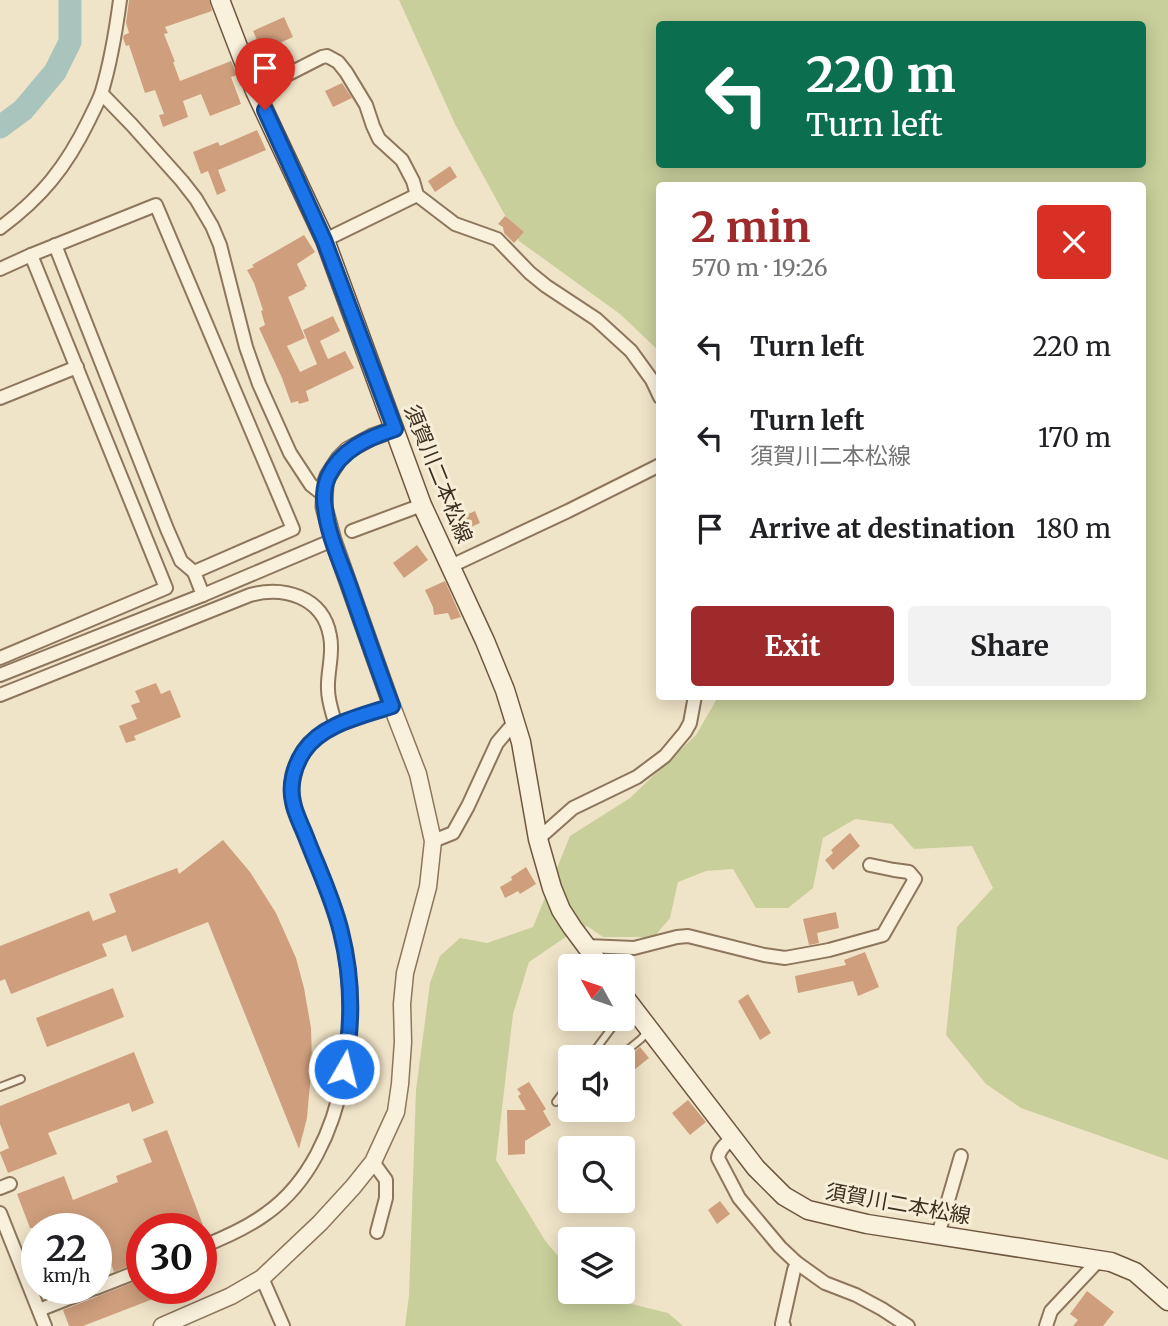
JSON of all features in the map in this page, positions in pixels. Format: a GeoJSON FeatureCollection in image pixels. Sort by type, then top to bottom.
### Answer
{"type":"FeatureCollection","features":[{"type":"Feature","properties":{"kind":"main road","name":"須賀川二本松線"},"geometry":{"type":"LineString","coordinates":[[220,0],[255,91],[324,240],[422,505],[505,690],[520,742],[538,839],[552,888],[561,911],[592,954]]}},
{"type":"Feature","properties":{"kind":"main road","name":"須賀川二本松線"},"geometry":{"type":"LineString","coordinates":[[635,1017],[650,1029],[756,1168],[784,1196],[807,1210],[867,1224],[1111,1262],[1135,1272],[1168,1301]]}},
{"type":"Feature","properties":{"kind":"street"},"geometry":{"type":"LineString","coordinates":[[0,228],[41,194],[76,145],[102,93],[114,44],[120,0]]}},
{"type":"Feature","properties":{"kind":"street"},"geometry":{"type":"LineString","coordinates":[[255,91],[322,57],[327,56],[338,62],[366,105],[379,139],[402,160],[417,195],[455,224],[497,239],[545,286],[596,319],[631,351],[656,388]]}},
{"type":"Feature","properties":{"kind":"street"},"geometry":{"type":"LineString","coordinates":[[102,93],[182,181],[212,226],[220,244],[246,347],[259,384],[290,453],[311,485],[325,496]]}},
{"type":"Feature","properties":{"kind":"street"},"geometry":{"type":"LineString","coordinates":[[324,240],[417,195]]}},
{"type":"Feature","properties":{"kind":"street"},"geometry":{"type":"LineString","coordinates":[[0,269],[156,205],[293,529],[194,572]]}},
{"type":"Feature","properties":{"kind":"street"},"geometry":{"type":"LineString","coordinates":[[55,246],[167,529],[181,561],[194,572],[203,594]]}},
{"type":"Feature","properties":{"kind":"street"},"geometry":{"type":"LineString","coordinates":[[0,658],[166,588],[31,255]]}},
{"type":"Feature","properties":{"kind":"street"},"geometry":{"type":"LineString","coordinates":[[0,398],[77,367]]}},
{"type":"Feature","properties":{"kind":"street"},"geometry":{"type":"LineString","coordinates":[[162,1326],[231,1296],[262,1278],[354,1187],[373,1162],[396,1112],[403,1042],[402,1004],[405,973],[428,887],[433,841],[418,774],[333,540],[324,507],[325,484],[339,459],[348,450],[372,437],[395,429]]}},
{"type":"Feature","properties":{"kind":"street"},"geometry":{"type":"LineString","coordinates":[[451,566],[656,467]]}},
{"type":"Feature","properties":{"kind":"street"},"geometry":{"type":"LineString","coordinates":[[352,531],[422,505]]}},
{"type":"Feature","properties":{"kind":"street"},"geometry":{"type":"LineString","coordinates":[[0,675],[333,540]]}},
{"type":"Feature","properties":{"kind":"street"},"geometry":{"type":"LineString","coordinates":[[0,695],[250,594],[274,591],[296,594],[321,614],[327,625],[331,636],[328,699],[337,726]]}},
{"type":"Feature","properties":{"kind":"street"},"geometry":{"type":"LineString","coordinates":[[538,839],[573,808],[637,777],[665,756],[690,723],[694,700]]}},
{"type":"Feature","properties":{"kind":"street"},"geometry":{"type":"LineString","coordinates":[[217,1240],[268,1213],[301,1180],[325,1140],[347,1055],[351,1011],[348,968],[336,914],[293,805],[292,785],[296,766],[303,752],[325,731],[392,706]]}},
{"type":"Feature","properties":{"kind":"street"},"geometry":{"type":"LineString","coordinates":[[433,841],[453,833],[497,743],[514,723]]}},
{"type":"Feature","properties":{"kind":"street"},"geometry":{"type":"LineString","coordinates":[[586,946],[634,947],[688,936],[764,956],[785,958],[829,950],[883,934],[915,878],[909,872],[870,865]]}},
{"type":"Feature","properties":{"kind":"street"},"geometry":{"type":"LineString","coordinates":[[732,1138],[718,1153],[718,1158],[739,1198],[779,1247],[825,1283],[856,1295],[908,1326]]}},
{"type":"Feature","properties":{"kind":"street"},"geometry":{"type":"LineString","coordinates":[[938,1235],[961,1156]]}},
{"type":"Feature","properties":{"kind":"street"},"geometry":{"type":"LineString","coordinates":[[373,1162],[386,1180],[386,1198],[377,1232]]}},
{"type":"Feature","properties":{"kind":"street"},"geometry":{"type":"LineString","coordinates":[[0,1213],[45,1326]]}},
{"type":"Feature","properties":{"kind":"street"},"geometry":{"type":"LineString","coordinates":[[1045,1326],[1051,1311],[1099,1260]]}},
{"type":"Feature","properties":{"kind":"street"},"geometry":{"type":"LineString","coordinates":[[782,1325],[797,1263]]}},
{"type":"Feature","properties":{"kind":"street"},"geometry":{"type":"LineString","coordinates":[[262,1278],[283,1326]]}},
{"type":"Feature","properties":{"kind":"street"},"geometry":{"type":"LineString","coordinates":[[39,1310],[55,1304]]}},
{"type":"Feature","properties":{"kind":"lane"},"geometry":{"type":"LineString","coordinates":[[634,1045],[650,1029]]}},
{"type":"Feature","properties":{"kind":"lane"},"geometry":{"type":"LineString","coordinates":[[0,1087],[21,1079]]}},
{"type":"Feature","properties":{"kind":"green space"},"geometry":{"type":"Polygon","coordinates":[[[399,0],[1168,0],[1168,1160],[1021,1108],[986,1084],[946,1035],[957,927],[993,888],[972,846],[914,849],[892,824],[855,819],[823,838],[813,888],[788,908],[756,908],[733,869],[706,871],[678,882],[670,918],[654,937],[603,937],[587,926],[573,932],[529,962],[513,1014],[496,1160],[546,1242],[558,1256],[558,1304],[632,1304],[668,1313],[683,1326],[405,1326],[409,1295],[416,1090],[430,983],[440,956],[460,938],[487,943],[533,927],[570,836],[630,798],[696,735],[716,700],[1146,700],[1146,182],[656,182],[656,348],[620,314],[519,241],[455,124],[399,0]]]}},
{"type":"Feature","properties":{"kind":"building"},"geometry":{"type":"Polygon","coordinates":[[[129,0],[209,0],[212,11],[165,27],[168,33],[164,34],[180,81],[231,61],[237,75],[231,77],[241,104],[210,116],[201,94],[183,101],[188,117],[163,127],[159,115],[164,114],[155,90],[145,93],[129,45],[126,46],[123,38],[129,33],[126,23],[129,0]]]}},
{"type":"Feature","properties":{"kind":"building"},"geometry":{"type":"Polygon","coordinates":[[[284,17],[293,37],[262,51],[253,31],[284,17]]]}},
{"type":"Feature","properties":{"kind":"building"},"geometry":{"type":"Polygon","coordinates":[[[342,83],[352,98],[333,107],[325,91],[342,83]]]}},
{"type":"Feature","properties":{"kind":"building"},"geometry":{"type":"Polygon","coordinates":[[[257,130],[266,150],[218,170],[226,191],[217,195],[208,171],[201,174],[193,152],[218,142],[220,146],[257,130]]]}},
{"type":"Feature","properties":{"kind":"building"},"geometry":{"type":"Polygon","coordinates":[[[450,166],[457,177],[435,192],[428,181],[450,166]]]}},
{"type":"Feature","properties":{"kind":"building"},"geometry":{"type":"Polygon","coordinates":[[[505,216],[524,232],[514,243],[498,224],[505,216]]]}},
{"type":"Feature","properties":{"kind":"building"},"geometry":{"type":"Polygon","coordinates":[[[304,235],[315,252],[297,264],[307,286],[288,297],[305,338],[287,346],[300,372],[317,364],[303,330],[333,316],[340,331],[320,341],[328,359],[345,351],[354,368],[306,391],[309,401],[299,404],[298,401],[291,403],[259,328],[265,325],[261,311],[263,310],[247,270],[304,235]]]}},
{"type":"Feature","properties":{"kind":"building"},"geometry":{"type":"Polygon","coordinates":[[[475,511],[480,523],[455,534],[450,522],[475,511]]]}},
{"type":"Feature","properties":{"kind":"building"},"geometry":{"type":"Polygon","coordinates":[[[417,545],[428,560],[404,578],[393,563],[417,545]]]}},
{"type":"Feature","properties":{"kind":"building"},"geometry":{"type":"Polygon","coordinates":[[[445,581],[461,617],[451,620],[448,613],[434,615],[425,590],[445,581]]]}},
{"type":"Feature","properties":{"kind":"building"},"geometry":{"type":"Polygon","coordinates":[[[156,683],[161,694],[170,690],[181,717],[134,736],[136,740],[126,743],[119,726],[137,719],[131,705],[140,702],[135,691],[156,683]]]}},
{"type":"Feature","properties":{"kind":"building"},"geometry":{"type":"Polygon","coordinates":[[[850,833],[860,846],[833,870],[825,860],[833,853],[831,850],[850,833]]]}},
{"type":"Feature","properties":{"kind":"building"},"geometry":{"type":"Polygon","coordinates":[[[223,840],[250,872],[276,913],[296,958],[304,988],[311,1028],[312,1061],[307,1118],[299,1149],[208,922],[132,952],[126,935],[102,944],[107,956],[11,994],[5,979],[0,981],[0,946],[89,911],[93,921],[116,912],[109,894],[177,868],[179,874],[223,840]]]}},
{"type":"Feature","properties":{"kind":"building"},"geometry":{"type":"Polygon","coordinates":[[[526,867],[536,884],[520,894],[518,891],[505,898],[500,887],[526,867]]]}},
{"type":"Feature","properties":{"kind":"building"},"geometry":{"type":"Polygon","coordinates":[[[836,912],[839,928],[817,933],[819,943],[809,945],[803,919],[836,912]]]}},
{"type":"Feature","properties":{"kind":"building"},"geometry":{"type":"Polygon","coordinates":[[[865,952],[879,987],[858,996],[853,981],[798,993],[795,976],[846,965],[844,960],[865,952]]]}},
{"type":"Feature","properties":{"kind":"building"},"geometry":{"type":"Polygon","coordinates":[[[113,988],[124,1017],[47,1047],[36,1018],[113,988]]]}},
{"type":"Feature","properties":{"kind":"building"},"geometry":{"type":"Polygon","coordinates":[[[748,994],[771,1033],[760,1040],[738,1001],[748,994]]]}},
{"type":"Feature","properties":{"kind":"building"},"geometry":{"type":"Polygon","coordinates":[[[640,1047],[649,1058],[635,1069],[635,1051],[640,1047]]]}},
{"type":"Feature","properties":{"kind":"building"},"geometry":{"type":"Polygon","coordinates":[[[134,1052],[154,1103],[132,1112],[129,1103],[48,1133],[57,1154],[8,1173],[0,1153],[9,1148],[0,1124],[0,1106],[134,1052]]]}},
{"type":"Feature","properties":{"kind":"building"},"geometry":{"type":"Polygon","coordinates":[[[529,1082],[546,1109],[543,1111],[551,1125],[525,1141],[525,1154],[508,1155],[507,1110],[526,1110],[517,1089],[529,1082]]]}},
{"type":"Feature","properties":{"kind":"building"},"geometry":{"type":"Polygon","coordinates":[[[688,1100],[706,1122],[690,1135],[672,1113],[688,1100]]]}},
{"type":"Feature","properties":{"kind":"building"},"geometry":{"type":"Polygon","coordinates":[[[167,1130],[198,1213],[126,1213],[126,1267],[114,1272],[112,1266],[112,1213],[24,1213],[17,1194],[64,1176],[73,1200],[118,1182],[116,1176],[152,1162],[143,1139],[167,1130]]]}},
{"type":"Feature","properties":{"kind":"building"},"geometry":{"type":"Polygon","coordinates":[[[720,1201],[730,1214],[717,1224],[708,1210],[720,1201]]]}},
{"type":"Feature","properties":{"kind":"building"},"geometry":{"type":"Polygon","coordinates":[[[126,1285],[126,1304],[140,1304],[83,1326],[69,1326],[63,1310],[78,1304],[112,1304],[112,1291],[126,1285]]]}},
{"type":"Feature","properties":{"kind":"building"},"geometry":{"type":"Polygon","coordinates":[[[1087,1291],[1114,1312],[1103,1326],[1073,1326],[1078,1320],[1070,1314],[1087,1291]]]}},
{"type":"Feature","properties":{"kind":"waterway"},"geometry":{"type":"LineString","coordinates":[[0,127],[23,110],[55,72],[70,42],[70,0]]}},
{"type":"Feature","properties":{"kind":"route"},"geometry":{"type":"LineString","coordinates":[[265,110],[324,240],[395,429],[372,437],[348,450],[339,459],[325,484],[324,507],[333,540],[392,706],[337,726],[317,737],[303,752],[293,775],[292,785],[293,805],[336,914],[348,968],[351,1011],[344,1069]]}}]}
